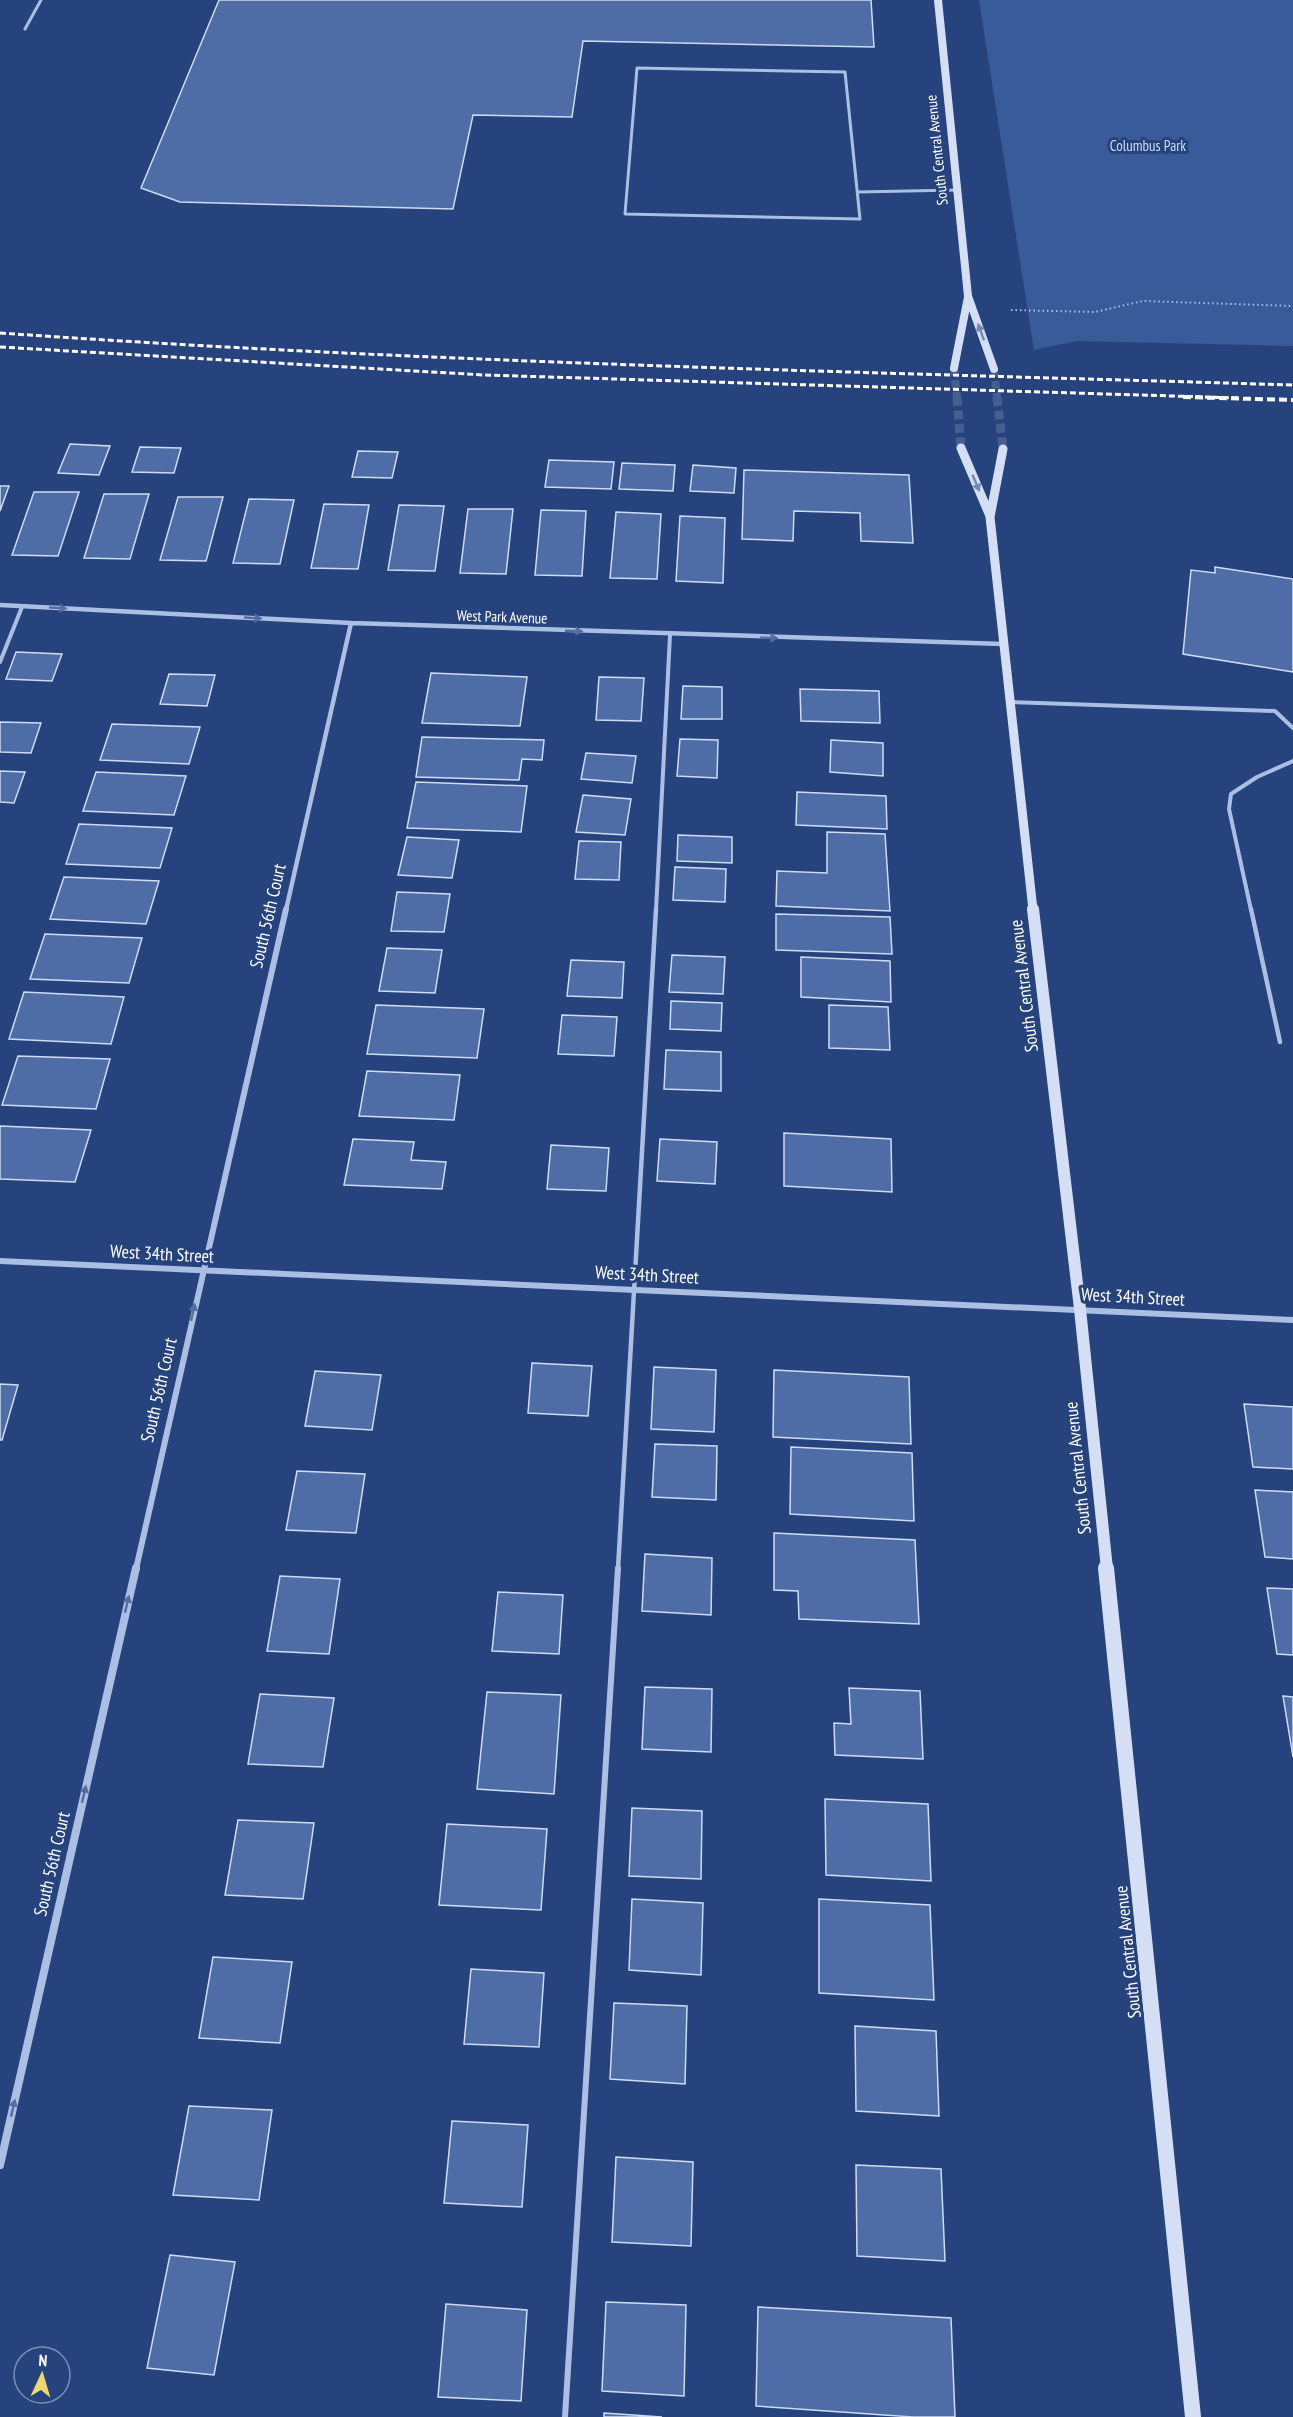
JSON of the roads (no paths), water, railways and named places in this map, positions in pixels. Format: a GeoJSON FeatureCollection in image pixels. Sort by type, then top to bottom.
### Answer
{"type":"FeatureCollection","features":[{"type":"Feature","properties":{"kind":"main road","name":"South Central Avenue"},"geometry":{"type":"LineString","coordinates":[[938,0],[968,296],[994,369]]}},
{"type":"Feature","properties":{"kind":"main road","name":"South Central Avenue"},"geometry":{"type":"LineString","coordinates":[[954,368],[968,296]]}},
{"type":"Feature","properties":{"kind":"main road","name":"South Central Avenue"},"geometry":{"type":"LineString","coordinates":[[962,448],[990,517],[1009,702],[1080,1309],[1193,2417]]}},
{"type":"Feature","properties":{"kind":"main road","name":"South Central Avenue"},"geometry":{"type":"LineString","coordinates":[[990,517],[1003,449]]}},
{"type":"Feature","properties":{"kind":"street","name":"West Park Avenue"},"geometry":{"type":"LineString","coordinates":[[0,605],[351,623],[1003,644]]}},
{"type":"Feature","properties":{"kind":"street","name":"South 56th Court"},"geometry":{"type":"LineString","coordinates":[[0,2165],[351,623]]}},
{"type":"Feature","properties":{"kind":"street","name":"West 34th Street"},"geometry":{"type":"LineString","coordinates":[[0,1261],[1293,1320]]}},
{"type":"Feature","properties":{"kind":"lane"},"geometry":{"type":"LineString","coordinates":[[25,29],[41,0]]}},
{"type":"Feature","properties":{"kind":"lane"},"geometry":{"type":"LineString","coordinates":[[638,68],[845,72],[858,192],[860,219],[625,214],[638,68]]}},
{"type":"Feature","properties":{"kind":"lane"},"geometry":{"type":"LineString","coordinates":[[858,192],[957,190]]}},
{"type":"Feature","properties":{"kind":"lane"},"geometry":{"type":"LineString","coordinates":[[0,662],[22,607]]}},
{"type":"Feature","properties":{"kind":"lane"},"geometry":{"type":"LineString","coordinates":[[566,2417],[636,1290],[670,635]]}},
{"type":"Feature","properties":{"kind":"lane"},"geometry":{"type":"LineString","coordinates":[[1009,702],[1275,711],[1293,728]]}},
{"type":"Feature","properties":{"kind":"lane"},"geometry":{"type":"LineString","coordinates":[[1280,1042],[1229,809],[1231,794],[1257,777],[1293,761]]}},
{"type":"Feature","properties":{"kind":"tunnel"},"geometry":{"type":"LineString","coordinates":[[954,368],[957,398]]}},
{"type":"Feature","properties":{"kind":"tunnel"},"geometry":{"type":"LineString","coordinates":[[994,369],[997,398]]}},
{"type":"Feature","properties":{"kind":"tunnel"},"geometry":{"type":"LineString","coordinates":[[957,397],[961,448]]}},
{"type":"Feature","properties":{"kind":"tunnel"},"geometry":{"type":"LineString","coordinates":[[997,397],[1003,449]]}},
{"type":"Feature","properties":{"kind":"railway"},"geometry":{"type":"LineString","coordinates":[[0,333],[484,359],[1293,385]]}},
{"type":"Feature","properties":{"kind":"railway"},"geometry":{"type":"LineString","coordinates":[[0,347],[484,375],[1238,398]]}},
{"type":"Feature","properties":{"kind":"railway"},"geometry":{"type":"LineString","coordinates":[[1183,397],[1293,400]]}},
{"type":"Feature","properties":{"kind":"park label","name":"Columbus Park"},"geometry":{"type":"Point","coordinates":[1148,146]}}]}
